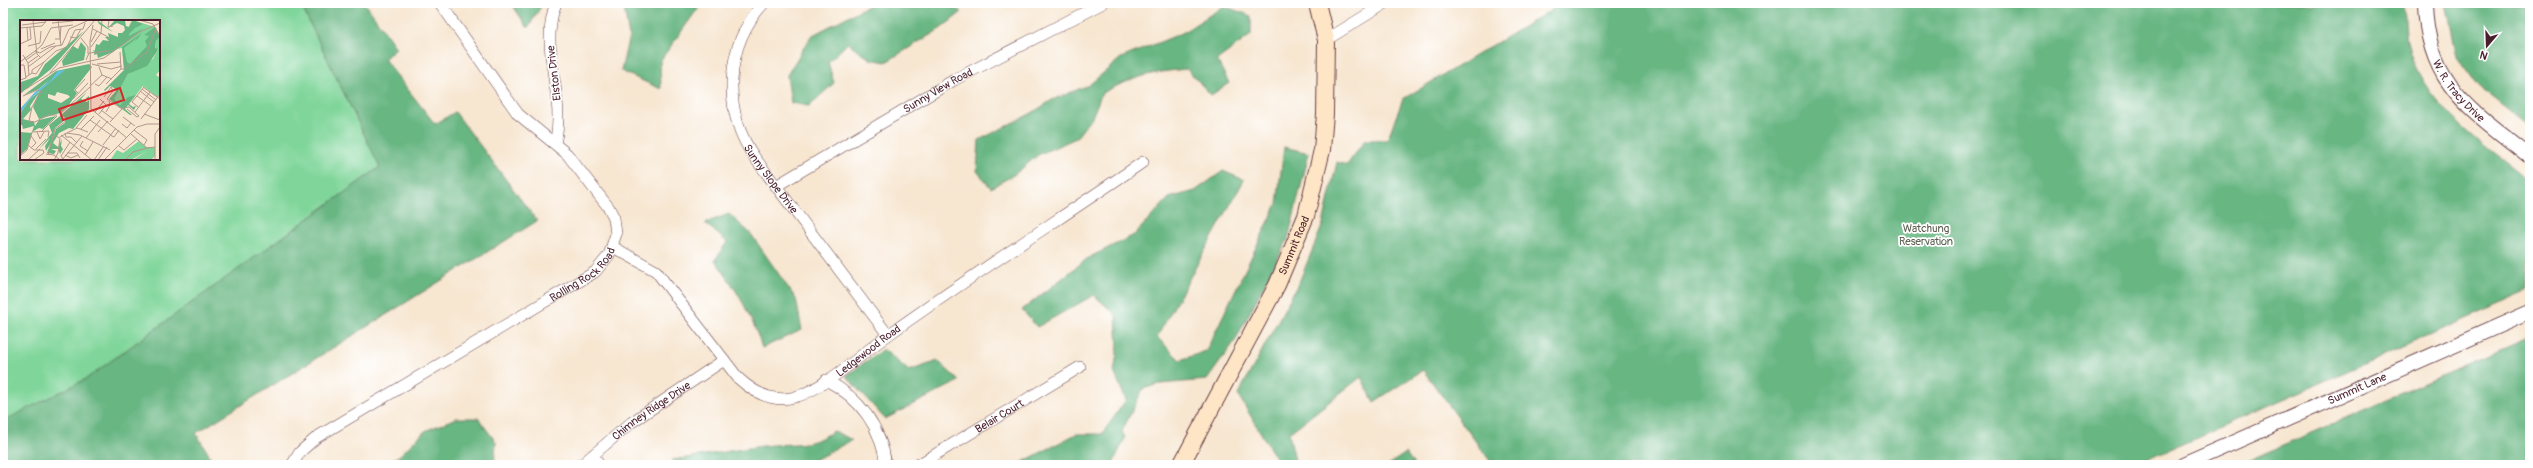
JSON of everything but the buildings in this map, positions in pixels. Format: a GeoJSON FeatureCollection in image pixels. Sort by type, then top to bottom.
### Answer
{"type":"FeatureCollection","features":[{"type":"Feature","properties":{"kind":"main road","name":"Summit Road"},"geometry":{"type":"LineString","coordinates":[[1181,465],[1277,285],[1306,216],[1322,150],[1327,79],[1326,40],[1317,3]]}},
{"type":"Feature","properties":{"kind":"street","name":"Rolling Rock Road"},"geometry":{"type":"LineString","coordinates":[[292,465],[300,452],[317,437],[594,272],[603,264],[613,247],[615,225],[609,208],[567,154],[518,114],[440,3]]}},
{"type":"Feature","properties":{"kind":"street","name":"Elston Drive"},"geometry":{"type":"LineString","coordinates":[[555,143],[559,118],[550,46],[549,25],[556,3]]}},
{"type":"Feature","properties":{"kind":"street","name":"Sunny Slope Drive"},"geometry":{"type":"LineString","coordinates":[[764,3],[752,18],[740,41],[733,66],[732,91],[736,117],[745,141],[776,186],[888,335]]}},
{"type":"Feature","properties":{"kind":"street","name":"Sunny View Road"},"geometry":{"type":"LineString","coordinates":[[776,186],[954,80],[1103,3]]}},
{"type":"Feature","properties":{"kind":"street"},"geometry":{"type":"LineString","coordinates":[[1326,40],[1386,3]]}},
{"type":"Feature","properties":{"kind":"street","name":"W. R. Tracy Drive"},"geometry":{"type":"LineString","coordinates":[[2425,3],[2427,36],[2432,56],[2442,74],[2463,100],[2530,156]]}},
{"type":"Feature","properties":{"kind":"street","name":"Ledgewood Road"},"geometry":{"type":"LineString","coordinates":[[613,247],[656,271],[724,360],[747,386],[769,397],[781,398],[799,396],[826,380],[888,335],[1143,162]]}},
{"type":"Feature","properties":{"kind":"street","name":"Summit Lane"},"geometry":{"type":"LineString","coordinates":[[2183,465],[2530,312]]}},
{"type":"Feature","properties":{"kind":"street","name":"Chimney Ridge Drive"},"geometry":{"type":"LineString","coordinates":[[581,465],[632,422],[724,360]]}},
{"type":"Feature","properties":{"kind":"street","name":"Belair Court"},"geometry":{"type":"LineString","coordinates":[[918,465],[1080,367]]}},
{"type":"Feature","properties":{"kind":"street"},"geometry":{"type":"LineString","coordinates":[[826,380],[850,395],[868,415],[879,434],[886,465]]}},
{"type":"Feature","properties":{"kind":"street"},"geometry":{"type":"LineString","coordinates":[[593,455],[599,465]]}},
{"type":"Feature","properties":{"kind":"green space"},"geometry":{"type":"Polygon","coordinates":[[[3,3],[300,3],[380,167],[86,379],[3,423],[3,3]]]}},
{"type":"Feature","properties":{"kind":"green space"},"geometry":{"type":"Polygon","coordinates":[[[300,3],[365,3],[396,48],[384,59],[435,124],[455,112],[537,221],[196,433],[215,465],[3,465],[3,423],[7,419],[86,379],[380,167],[300,3]]]}},
{"type":"Feature","properties":{"kind":"green space"},"geometry":{"type":"Polygon","coordinates":[[[511,3],[543,3],[528,28],[511,3]]]}},
{"type":"Feature","properties":{"kind":"green space"},"geometry":{"type":"Polygon","coordinates":[[[623,3],[696,3],[699,7],[660,61],[661,89],[621,71],[629,36],[623,3]]]}},
{"type":"Feature","properties":{"kind":"green space"},"geometry":{"type":"Polygon","coordinates":[[[873,3],[943,3],[962,12],[940,29],[886,62],[870,59],[848,43],[828,62],[834,83],[809,106],[791,103],[787,75],[811,36],[873,3]]]}},
{"type":"Feature","properties":{"kind":"green space","name":"Watchung Reservation"},"geometry":{"type":"Polygon","coordinates":[[[1563,3],[2404,3],[2407,42],[2414,64],[2425,83],[2453,118],[2487,148],[2522,175],[2530,184],[2530,291],[2133,465],[1493,465],[1423,370],[1374,402],[1361,377],[1289,433],[1296,465],[1280,465],[1238,395],[1300,280],[1323,224],[1337,162],[1347,165],[1365,140],[1387,140],[1403,99],[1563,3]]]}},
{"type":"Feature","properties":{"kind":"green space"},"geometry":{"type":"Polygon","coordinates":[[[2446,3],[2530,3],[2530,128],[2479,87],[2457,57],[2446,3]]]}},
{"type":"Feature","properties":{"kind":"green space"},"geometry":{"type":"Polygon","coordinates":[[[1224,6],[1251,16],[1251,35],[1217,60],[1229,83],[1211,95],[1187,69],[1163,72],[1134,79],[1102,93],[1092,117],[1076,138],[1038,155],[1015,174],[991,188],[977,171],[979,140],[1032,113],[1052,100],[1089,85],[1121,58],[1182,33],[1224,6]]]}},
{"type":"Feature","properties":{"kind":"green space"},"geometry":{"type":"Polygon","coordinates":[[[1284,147],[1309,153],[1288,239],[1235,341],[1207,380],[1160,384],[1143,389],[1122,431],[1125,438],[1112,465],[1017,465],[1076,434],[1102,434],[1126,400],[1114,372],[1118,346],[1116,315],[1094,295],[1037,327],[1022,310],[1088,258],[1134,235],[1169,198],[1195,191],[1223,171],[1244,180],[1157,337],[1180,360],[1206,351],[1277,204],[1284,147]]]}},
{"type":"Feature","properties":{"kind":"green space"},"geometry":{"type":"Polygon","coordinates":[[[729,214],[751,234],[796,299],[802,330],[762,348],[743,302],[715,260],[727,242],[705,223],[729,214]]]}},
{"type":"Feature","properties":{"kind":"green space"},"geometry":{"type":"Polygon","coordinates":[[[2530,337],[2530,465],[2238,465],[2530,337]]]}},
{"type":"Feature","properties":{"kind":"green space"},"geometry":{"type":"Polygon","coordinates":[[[883,349],[909,371],[938,361],[959,381],[885,419],[846,376],[883,349]]]}},
{"type":"Feature","properties":{"kind":"green space"},"geometry":{"type":"Polygon","coordinates":[[[456,418],[478,418],[496,442],[494,465],[385,465],[400,455],[425,431],[456,418]]]}},
{"type":"Feature","properties":{"kind":"green space"},"geometry":{"type":"Polygon","coordinates":[[[834,431],[852,440],[805,465],[675,465],[672,460],[763,446],[807,443],[824,437],[834,431]]]}},
{"type":"Feature","properties":{"kind":"green space"},"geometry":{"type":"Polygon","coordinates":[[[1406,453],[1414,465],[1388,465],[1406,453]]]}}]}
